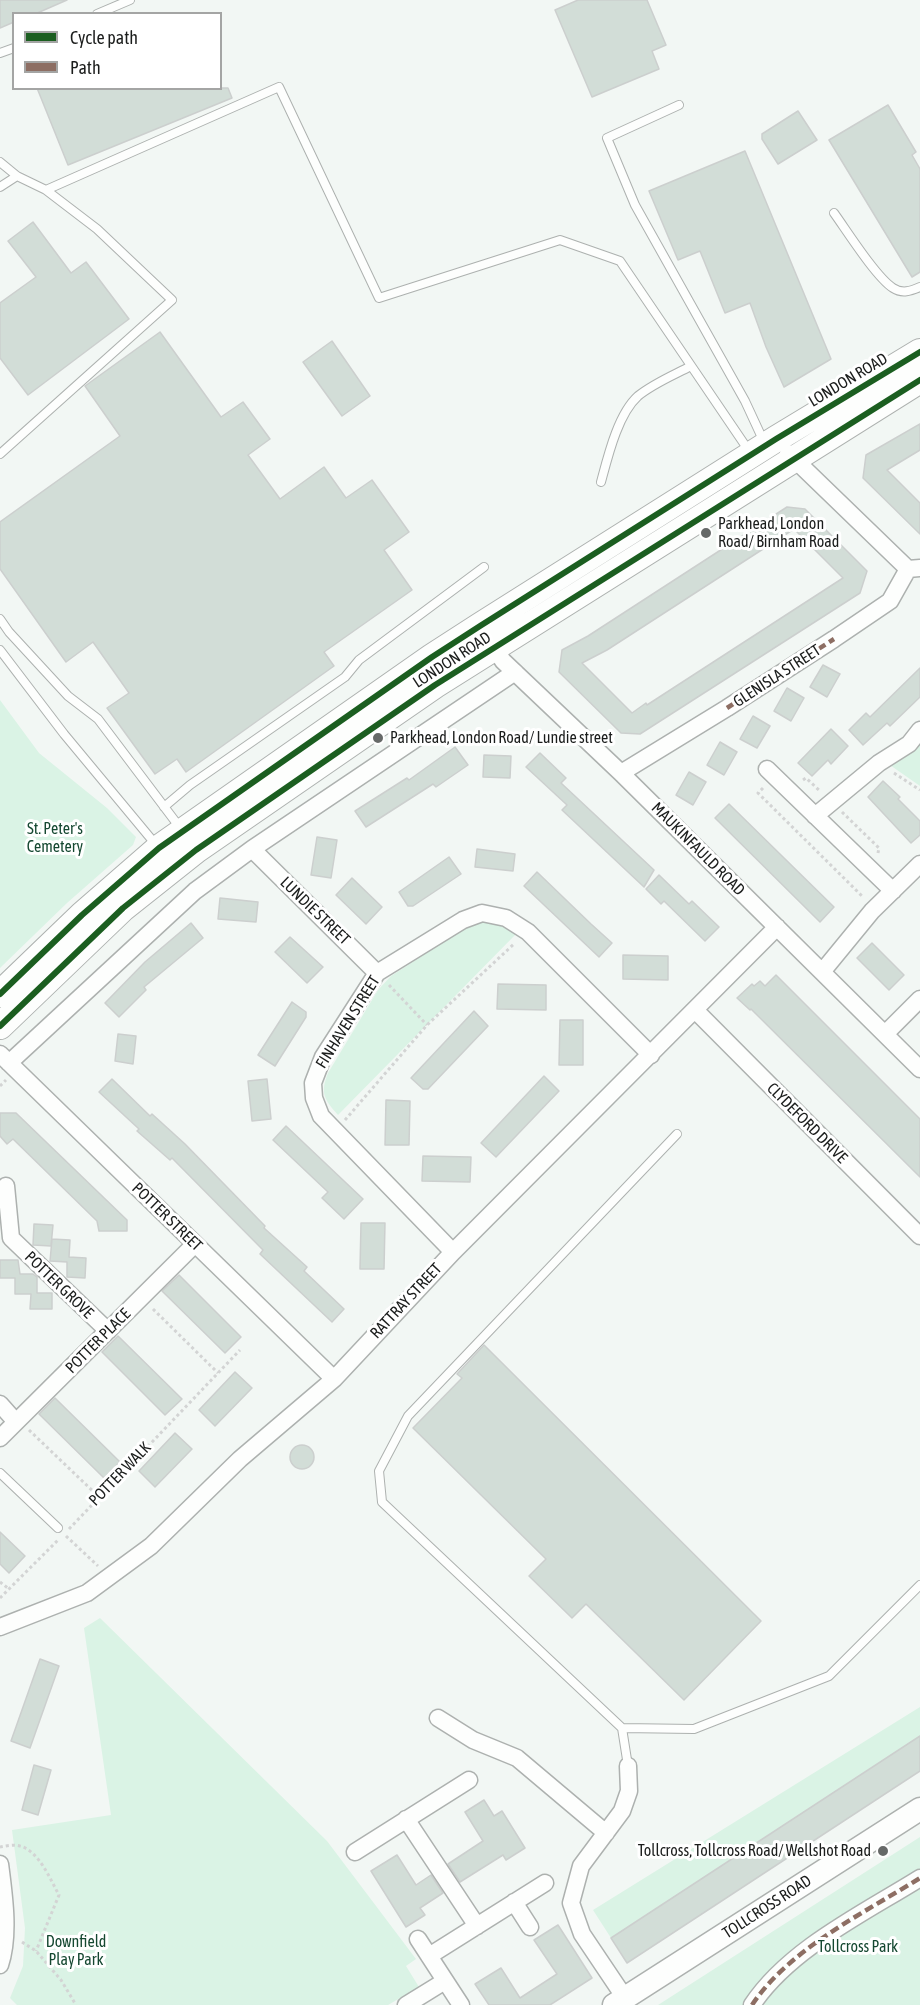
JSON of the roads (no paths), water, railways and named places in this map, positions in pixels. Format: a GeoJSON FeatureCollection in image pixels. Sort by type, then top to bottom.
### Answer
{"type":"FeatureCollection","features":[{"type":"Feature","properties":{"kind":"main road","name":"LONDON ROAD"},"geometry":{"type":"LineString","coordinates":[[0,993],[81,915],[166,857],[423,663],[764,446],[920,352]]}},
{"type":"Feature","properties":{"kind":"main road","name":"LONDON ROAD"},"geometry":{"type":"LineString","coordinates":[[189,840],[920,380]]}},
{"type":"Feature","properties":{"kind":"main road","name":"LONDON ROAD"},"geometry":{"type":"LineString","coordinates":[[0,1026],[102,927],[166,857]]}},
{"type":"Feature","properties":{"kind":"street"},"geometry":{"type":"LineString","coordinates":[[764,446],[794,461],[914,568]]}},
{"type":"Feature","properties":{"kind":"street","name":"GLENISLA STREET"},"geometry":{"type":"LineString","coordinates":[[621,773],[727,708],[890,601],[914,568]]}},
{"type":"Feature","properties":{"kind":"street","name":"MAUKINFAULD ROAD"},"geometry":{"type":"LineString","coordinates":[[480,626],[503,661],[621,773],[920,1069]]}},
{"type":"Feature","properties":{"kind":"street"},"geometry":{"type":"LineString","coordinates":[[5,1059],[195,891],[252,849],[515,672]]}},
{"type":"Feature","properties":{"kind":"street"},"geometry":{"type":"LineString","coordinates":[[815,816],[879,763],[909,744],[920,730]]}},
{"type":"Feature","properties":{"kind":"street"},"geometry":{"type":"LineString","coordinates":[[770,772],[893,891]]}},
{"type":"Feature","properties":{"kind":"street","name":"LUNDIE STREET"},"geometry":{"type":"LineString","coordinates":[[252,849],[377,973]]}},
{"type":"Feature","properties":{"kind":"street"},"geometry":{"type":"LineString","coordinates":[[822,972],[872,911],[920,864]]}},
{"type":"Feature","properties":{"kind":"street","name":"FINHAVEN STREET"},"geometry":{"type":"LineString","coordinates":[[453,1252],[321,1116],[314,1098],[313,1083],[323,1057],[377,973],[463,920],[482,913],[506,918],[528,932],[651,1055]]}},
{"type":"Feature","properties":{"kind":"street","name":"RATTRAY STREET"},"geometry":{"type":"LineString","coordinates":[[0,1627],[87,1593],[151,1546],[240,1459],[333,1379],[453,1252],[777,927]]}},
{"type":"Feature","properties":{"kind":"street"},"geometry":{"type":"LineString","coordinates":[[885,1034],[920,999]]}},
{"type":"Feature","properties":{"kind":"street","name":"CLYDEFORD DRIVE"},"geometry":{"type":"LineString","coordinates":[[695,1010],[920,1236]]}},
{"type":"Feature","properties":{"kind":"street","name":"POTTER STREET"},"geometry":{"type":"LineString","coordinates":[[5,1059],[333,1379]]}},
{"type":"Feature","properties":{"kind":"street","name":"POTTER GROVE"},"geometry":{"type":"LineString","coordinates":[[6,1186],[5,1239],[108,1331]]}},
{"type":"Feature","properties":{"kind":"street","name":"POTTER PLACE"},"geometry":{"type":"LineString","coordinates":[[0,1438],[195,1244]]}},
{"type":"Feature","properties":{"kind":"street"},"geometry":{"type":"LineString","coordinates":[[0,1404],[17,1421]]}},
{"type":"Feature","properties":{"kind":"street"},"geometry":{"type":"LineString","coordinates":[[438,1719],[473,1740],[517,1758],[606,1833]]}},
{"type":"Feature","properties":{"kind":"street"},"geometry":{"type":"LineString","coordinates":[[620,2001],[582,1934],[571,1903],[581,1866],[622,1811],[628,1791],[628,1766]]}},
{"type":"Feature","properties":{"kind":"street"},"geometry":{"type":"LineString","coordinates":[[355,1852],[469,1780]]}},
{"type":"Feature","properties":{"kind":"street","name":"TOLLCROSS ROAD"},"geometry":{"type":"LineString","coordinates":[[620,2001],[920,1809]]}},
{"type":"Feature","properties":{"kind":"street"},"geometry":{"type":"LineString","coordinates":[[406,1819],[477,1926]]}},
{"type":"Feature","properties":{"kind":"street"},"geometry":{"type":"LineString","coordinates":[[0,1864],[5,1896],[4,1952],[0,1965]]}},
{"type":"Feature","properties":{"kind":"street"},"geometry":{"type":"LineString","coordinates":[[752,2005],[781,1970],[803,1950],[920,1878]]}},
{"type":"Feature","properties":{"kind":"street"},"geometry":{"type":"LineString","coordinates":[[429,1956],[545,1883]]}},
{"type":"Feature","properties":{"kind":"street"},"geometry":{"type":"LineString","coordinates":[[514,1902],[530,1927]]}},
{"type":"Feature","properties":{"kind":"street"},"geometry":{"type":"LineString","coordinates":[[418,1939],[461,2005]]}},
{"type":"Feature","properties":{"kind":"street"},"geometry":{"type":"LineString","coordinates":[[406,2005],[445,1981]]}},
{"type":"Feature","properties":{"kind":"lane"},"geometry":{"type":"LineString","coordinates":[[100,12],[112,3],[130,0]]}},
{"type":"Feature","properties":{"kind":"lane"},"geometry":{"type":"LineString","coordinates":[[46,190],[279,87],[379,298],[560,240],[620,261],[691,366],[764,446]]}},
{"type":"Feature","properties":{"kind":"lane"},"geometry":{"type":"LineString","coordinates":[[679,105],[607,138],[635,205],[745,401],[764,446]]}},
{"type":"Feature","properties":{"kind":"lane"},"geometry":{"type":"LineString","coordinates":[[0,162],[17,176],[46,190],[97,229],[172,300],[0,454]]}},
{"type":"Feature","properties":{"kind":"lane"},"geometry":{"type":"LineString","coordinates":[[0,187],[17,176]]}},
{"type":"Feature","properties":{"kind":"lane"},"geometry":{"type":"LineString","coordinates":[[834,213],[881,277],[894,288],[910,292],[920,287]]}},
{"type":"Feature","properties":{"kind":"lane"},"geometry":{"type":"LineString","coordinates":[[601,482],[619,425],[637,397],[691,366]]}},
{"type":"Feature","properties":{"kind":"lane"},"geometry":{"type":"LineString","coordinates":[[164,807],[190,785],[345,678],[359,660],[484,567]]}},
{"type":"Feature","properties":{"kind":"lane"},"geometry":{"type":"LineString","coordinates":[[0,619],[9,633],[68,696],[99,719],[189,840]]}},
{"type":"Feature","properties":{"kind":"lane"},"geometry":{"type":"LineString","coordinates":[[0,650],[64,734],[166,857]]}},
{"type":"Feature","properties":{"kind":"lane"},"geometry":{"type":"LineString","coordinates":[[628,1766],[622,1728],[382,1502],[379,1471],[408,1416],[676,1134]]}},
{"type":"Feature","properties":{"kind":"lane"},"geometry":{"type":"LineString","coordinates":[[0,1473],[61,1531]]}},
{"type":"Feature","properties":{"kind":"lane"},"geometry":{"type":"LineString","coordinates":[[622,1728],[694,1729],[829,1676],[920,1585]]}},
{"type":"Feature","properties":{"kind":"place","name":"Parkhead, London Road/ Birnham Road"},"geometry":{"type":"Point","coordinates":[706,533]}},
{"type":"Feature","properties":{"kind":"place","name":"Parkhead, London Road/ Lundie street"},"geometry":{"type":"Point","coordinates":[378,738]}},
{"type":"Feature","properties":{"kind":"place","name":"Tollcross, Tollcross Road/ Wellshot Road"},"geometry":{"type":"Point","coordinates":[883,1851]}},
{"type":"Feature","properties":{"kind":"park label","name":"St. Peter's Cemetery"},"geometry":{"type":"Point","coordinates":[55,838]}},
{"type":"Feature","properties":{"kind":"park label","name":"Tollcross Park"},"geometry":{"type":"Point","coordinates":[858,1947]}},
{"type":"Feature","properties":{"kind":"park label","name":"Downfield Play Park"},"geometry":{"type":"Point","coordinates":[76,1951]}}]}
